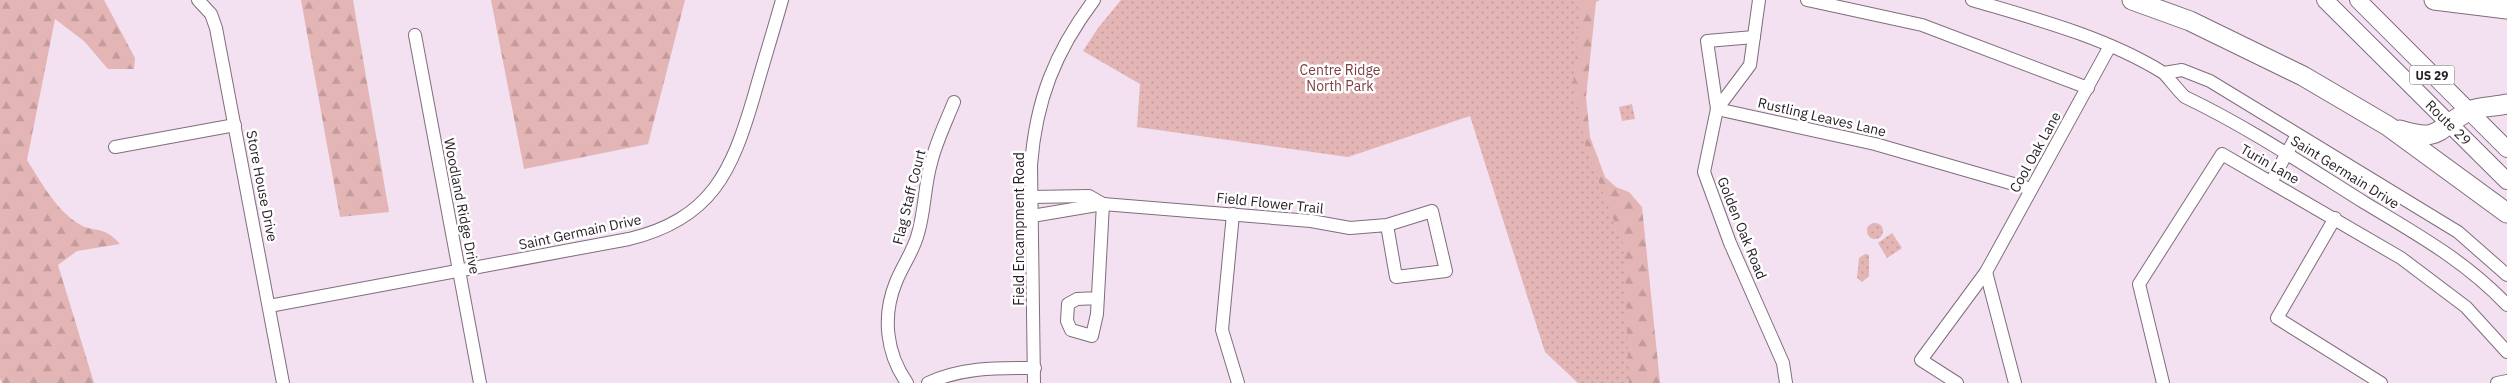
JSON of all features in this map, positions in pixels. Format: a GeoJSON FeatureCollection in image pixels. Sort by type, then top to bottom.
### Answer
{"type":"FeatureCollection","features":[{"type":"Feature","properties":{"kind":"highway"},"geometry":{"type":"LineString","coordinates":[[2132,0],[2190,21],[2303,76],[2388,126],[2507,213]]}},
{"type":"Feature","properties":{"kind":"highway"},"geometry":{"type":"LineString","coordinates":[[2434,0],[2507,9]]}},
{"type":"Feature","properties":{"kind":"highway"},"geometry":{"type":"LineString","coordinates":[[2388,126],[2427,136],[2439,132],[2469,111],[2507,104]]}},
{"type":"Feature","properties":{"kind":"main road","name":"Route 29"},"geometry":{"type":"LineString","coordinates":[[2325,0],[2507,181]]}},
{"type":"Feature","properties":{"kind":"main road","name":"Route 29"},"geometry":{"type":"LineString","coordinates":[[2358,0],[2507,148]]}},
{"type":"Feature","properties":{"kind":"street","name":"Store House Drive"},"geometry":{"type":"LineString","coordinates":[[198,0],[211,14],[216,28],[283,383]]}},
{"type":"Feature","properties":{"kind":"street","name":"Saint Germain Drive"},"geometry":{"type":"LineString","coordinates":[[269,306],[643,236],[676,221],[692,210],[717,185],[734,158],[782,0]]}},
{"type":"Feature","properties":{"kind":"street","name":"Field Encampment Road"},"geometry":{"type":"LineString","coordinates":[[1034,383],[1036,368],[1032,197],[1034,136],[1040,104],[1048,80],[1068,38],[1094,0]]}},
{"type":"Feature","properties":{"kind":"street","name":"Golden Oak Road"},"geometry":{"type":"LineString","coordinates":[[1759,0],[1750,65],[1717,109],[1704,172],[1730,243],[1783,363],[1786,383]]}},
{"type":"Feature","properties":{"kind":"street"},"geometry":{"type":"LineString","coordinates":[[1807,0],[1922,25],[2088,88]]}},
{"type":"Feature","properties":{"kind":"street","name":"Saint Germain Drive"},"geometry":{"type":"LineString","coordinates":[[1972,0],[2023,15],[2110,46],[2164,73],[2173,86],[2185,96],[2213,110],[2287,154],[2466,267],[2507,305]]}},
{"type":"Feature","properties":{"kind":"street","name":"Woodland Ridge Drive"},"geometry":{"type":"LineString","coordinates":[[415,35],[480,383]]}},
{"type":"Feature","properties":{"kind":"street"},"geometry":{"type":"LineString","coordinates":[[1717,109],[1707,41],[1754,37]]}},
{"type":"Feature","properties":{"kind":"street","name":"Cool Oak Lane"},"geometry":{"type":"LineString","coordinates":[[1957,383],[1921,360],[1986,272],[2110,46]]}},
{"type":"Feature","properties":{"kind":"street","name":"Saint Germain Drive"},"geometry":{"type":"LineString","coordinates":[[2164,73],[2182,70],[2210,81],[2458,232],[2507,275]]}},
{"type":"Feature","properties":{"kind":"street","name":"Flag Staff Court"},"geometry":{"type":"LineString","coordinates":[[907,383],[898,370],[890,348],[888,329],[889,307],[896,281],[917,237],[931,162],[954,102]]}},
{"type":"Feature","properties":{"kind":"street","name":"Rustling Leaves Lane"},"geometry":{"type":"LineString","coordinates":[[1717,109],[1875,144],[2031,189]]}},
{"type":"Feature","properties":{"kind":"street"},"geometry":{"type":"LineString","coordinates":[[114,147],[235,125]]}},
{"type":"Feature","properties":{"kind":"street"},"geometry":{"type":"LineString","coordinates":[[2271,182],[2297,135]]}},
{"type":"Feature","properties":{"kind":"street","name":"Turin Lane"},"geometry":{"type":"LineString","coordinates":[[2163,383],[2139,284],[2222,154],[2401,258],[2466,307],[2507,352]]}},
{"type":"Feature","properties":{"kind":"street","name":"Field Flower Trail"},"geometry":{"type":"LineString","coordinates":[[1032,197],[1089,196],[1103,204]]}},
{"type":"Feature","properties":{"kind":"street"},"geometry":{"type":"LineString","coordinates":[[1098,298],[1103,204]]}},
{"type":"Feature","properties":{"kind":"street","name":"Field Flower Trail"},"geometry":{"type":"LineString","coordinates":[[1032,216],[1103,204],[1311,221],[1350,228],[1387,224],[1432,211],[1446,271],[1396,277],[1387,224]]}},
{"type":"Feature","properties":{"kind":"street"},"geometry":{"type":"LineString","coordinates":[[1233,214],[1222,330],[1238,383]]}},
{"type":"Feature","properties":{"kind":"street"},"geometry":{"type":"LineString","coordinates":[[2335,218],[2277,318],[2381,383]]}},
{"type":"Feature","properties":{"kind":"street"},"geometry":{"type":"LineString","coordinates":[[1986,272],[2015,383]]}},
{"type":"Feature","properties":{"kind":"street"},"geometry":{"type":"LineString","coordinates":[[928,383],[962,371],[1036,368]]}},
{"type":"Feature","properties":{"kind":"street"},"geometry":{"type":"LineString","coordinates":[[2497,383],[2507,381]]}},
{"type":"Feature","properties":{"kind":"green space"},"geometry":{"type":"Polygon","coordinates":[[[0,0],[104,0],[135,58],[134,69],[108,69],[84,41],[55,19],[27,160],[63,211],[79,224],[104,232],[120,244],[77,251],[58,265],[94,383],[2,383],[0,378],[0,0]]]}},
{"type":"Feature","properties":{"kind":"green space"},"geometry":{"type":"Polygon","coordinates":[[[301,0],[353,0],[389,212],[340,217],[301,0]]]}},
{"type":"Feature","properties":{"kind":"green space"},"geometry":{"type":"Polygon","coordinates":[[[491,0],[685,0],[648,144],[524,169],[491,0]]]}},
{"type":"Feature","properties":{"kind":"green space","name":"Centre Ridge North Park"},"geometry":{"type":"Polygon","coordinates":[[[1121,0],[1577,0],[1579,23],[1573,85],[1586,148],[1624,247],[1629,383],[1578,383],[1545,352],[1470,116],[1348,157],[1137,127],[1140,84],[1083,51],[1098,28],[1121,0]]]}},
{"type":"Feature","properties":{"kind":"green space"},"geometry":{"type":"Polygon","coordinates":[[[1502,0],[1600,0],[1596,2],[1586,97],[1590,137],[1605,177],[1616,187],[1629,192],[1642,207],[1660,383],[1601,383],[1502,0]]]}},
{"type":"Feature","properties":{"kind":"green space"},"geometry":{"type":"Polygon","coordinates":[[[1632,104],[1635,119],[1622,121],[1619,107],[1632,104]]]}},
{"type":"Feature","properties":{"kind":"green space"},"geometry":{"type":"Polygon","coordinates":[[[1875,223],[1881,225],[1883,231],[1881,237],[1875,239],[1869,237],[1867,231],[1869,225],[1875,223]]]}},
{"type":"Feature","properties":{"kind":"green space"},"geometry":{"type":"Polygon","coordinates":[[[1892,233],[1902,248],[1887,258],[1878,243],[1892,233]]]}},
{"type":"Feature","properties":{"kind":"green space"},"geometry":{"type":"Polygon","coordinates":[[[1865,254],[1869,255],[1869,276],[1862,282],[1857,278],[1859,258],[1865,254]]]}}]}
